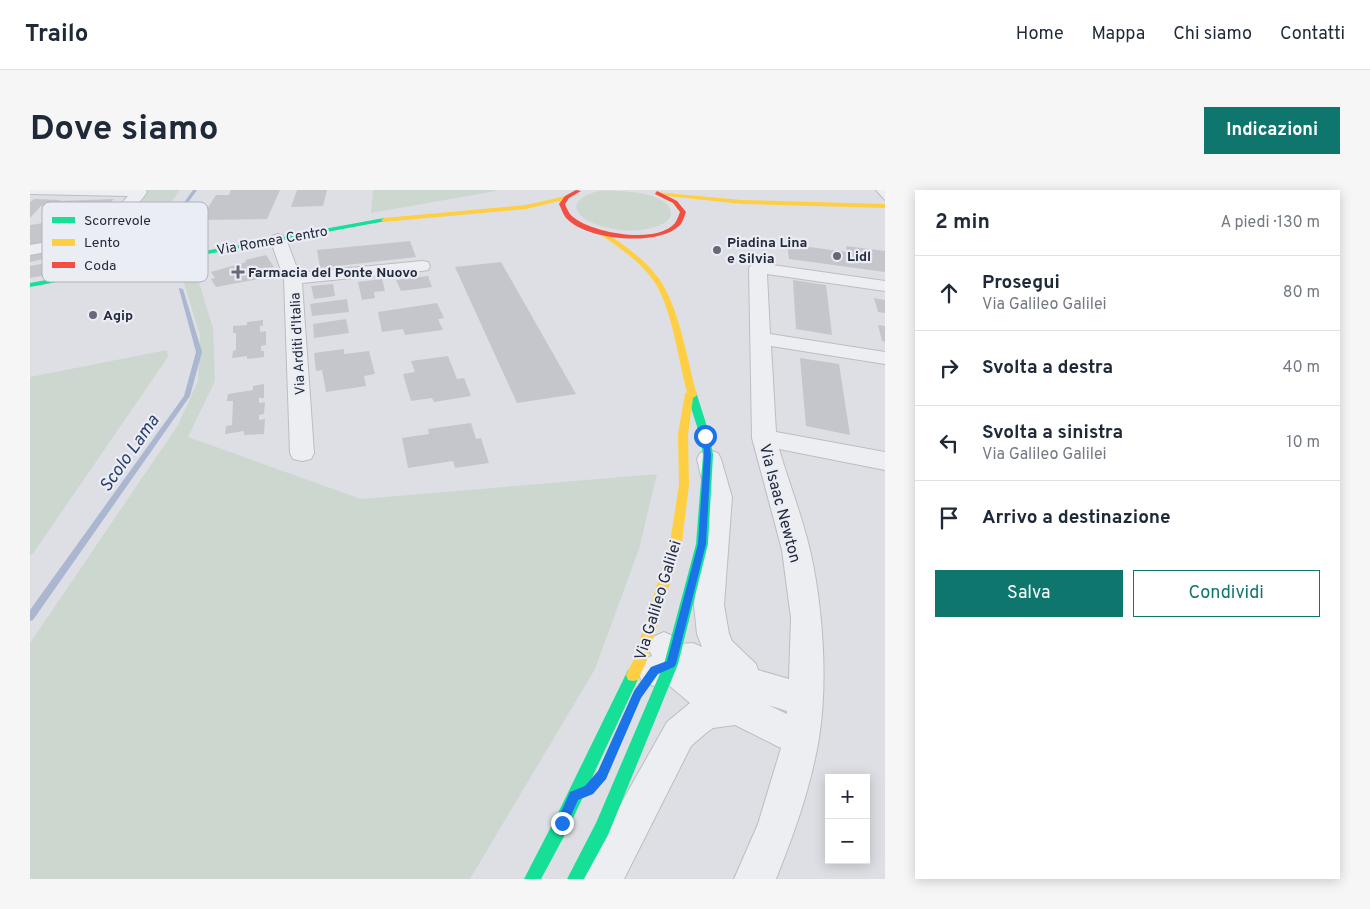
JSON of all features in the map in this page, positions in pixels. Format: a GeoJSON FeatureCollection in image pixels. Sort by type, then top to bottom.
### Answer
{"type":"FeatureCollection","features":[{"type":"Feature","properties":{"kind":"main road","name":"Via Romea Centro"},"geometry":{"type":"LineString","coordinates":[[208,252],[383,220],[526,207],[566,198],[580,190]]}},
{"type":"Feature","properties":{"kind":"main road"},"geometry":{"type":"LineString","coordinates":[[653,191],[700,199],[782,204],[885,206]]}},
{"type":"Feature","properties":{"kind":"main road"},"geometry":{"type":"LineString","coordinates":[[558,221],[577,224],[602,233],[666,236],[688,219],[680,205],[653,191]]}},
{"type":"Feature","properties":{"kind":"main road"},"geometry":{"type":"LineString","coordinates":[[566,198],[562,204],[563,211],[568,218],[577,224]]}},
{"type":"Feature","properties":{"kind":"main road"},"geometry":{"type":"LineString","coordinates":[[721,212],[782,204]]}},
{"type":"Feature","properties":{"kind":"main road","name":"Via Romea Centro"},"geometry":{"type":"LineString","coordinates":[[455,213],[510,214],[529,217]]}},
{"type":"Feature","properties":{"kind":"main road","name":"Via Galileo Galilei"},"geometry":{"type":"LineString","coordinates":[[575,879],[602,829],[671,664],[702,544],[708,455],[705,436],[690,387],[679,340],[658,283],[625,248],[602,233]]}},
{"type":"Feature","properties":{"kind":"main road","name":"Via Galileo Galilei"},"geometry":{"type":"LineString","coordinates":[[658,283],[660,266]]}},
{"type":"Feature","properties":{"kind":"main road","name":"Via Romea Centro"},"geometry":{"type":"LineString","coordinates":[[30,285],[46,282]]}},
{"type":"Feature","properties":{"kind":"main road","name":"Via Galileo Galilei"},"geometry":{"type":"LineString","coordinates":[[532,879],[640,660],[676,542],[684,485],[683,434],[690,387]]}},
{"type":"Feature","properties":{"kind":"street"},"geometry":{"type":"LineString","coordinates":[[30,190],[140,192],[130,202]]}},
{"type":"Feature","properties":{"kind":"street","name":"Via Arditi d'Italia"},"geometry":{"type":"LineString","coordinates":[[278,239],[293,279],[302,452]]}},
{"type":"Feature","properties":{"kind":"street"},"geometry":{"type":"LineString","coordinates":[[293,279],[422,266]]}},
{"type":"Feature","properties":{"kind":"street","name":"Via Isaac Newton"},"geometry":{"type":"LineString","coordinates":[[755,879],[777,827],[801,739],[806,700],[806,618],[796,550],[764,438],[758,268],[885,286]]}},
{"type":"Feature","properties":{"kind":"street"},"geometry":{"type":"LineString","coordinates":[[760,338],[885,358]]}},
{"type":"Feature","properties":{"kind":"street"},"geometry":{"type":"LineString","coordinates":[[764,438],[885,462]]}},
{"type":"Feature","properties":{"kind":"street"},"geometry":{"type":"LineString","coordinates":[[708,455],[714,472],[718,497],[709,605],[713,634],[720,651],[747,697],[801,739]]}},
{"type":"Feature","properties":{"kind":"street"},"geometry":{"type":"LineString","coordinates":[[676,542],[682,560],[662,632],[662,641],[671,664],[680,675],[697,689],[747,697],[806,700]]}},
{"type":"Feature","properties":{"kind":"street"},"geometry":{"type":"LineString","coordinates":[[574,796],[589,790],[602,775],[637,694],[654,671],[671,664]]}},
{"type":"Feature","properties":{"kind":"street"},"geometry":{"type":"LineString","coordinates":[[602,879],[678,734],[694,719],[747,697]]}},
{"type":"Feature","properties":{"kind":"lane"},"geometry":{"type":"LineString","coordinates":[[879,190],[882,190],[885,198]]}},
{"type":"Feature","properties":{"kind":"shaded area"},"geometry":{"type":"Polygon","coordinates":[[[148,190],[180,190],[171,202],[138,202],[148,190]]]}},
{"type":"Feature","properties":{"kind":"shaded area"},"geometry":{"type":"Polygon","coordinates":[[[373,190],[496,190],[496,191],[371,213],[373,190]]]}},
{"type":"Feature","properties":{"kind":"shaded area"},"geometry":{"type":"Polygon","coordinates":[[[599,191],[629,192],[653,196],[669,206],[671,214],[668,220],[662,224],[643,230],[622,230],[601,226],[583,218],[576,208],[577,203],[581,199],[588,194],[599,191]]]}},
{"type":"Feature","properties":{"kind":"shaded area"},"geometry":{"type":"Polygon","coordinates":[[[184,282],[199,282],[213,328],[215,381],[188,437],[361,499],[657,474],[639,549],[595,669],[470,879],[30,879],[30,643],[178,425],[198,381],[200,335],[184,282]]]}},
{"type":"Feature","properties":{"kind":"shaded area"},"geometry":{"type":"Polygon","coordinates":[[[167,350],[168,357],[32,555],[30,555],[30,377],[167,350]]]}},
{"type":"Feature","properties":{"kind":"building"},"geometry":{"type":"Polygon","coordinates":[[[231,190],[280,190],[267,219],[208,220],[208,208],[216,195],[229,195],[231,190]]]}},
{"type":"Feature","properties":{"kind":"building"},"geometry":{"type":"Polygon","coordinates":[[[297,190],[327,190],[323,206],[291,207],[297,190]]]}},
{"type":"Feature","properties":{"kind":"building"},"geometry":{"type":"Polygon","coordinates":[[[34,199],[61,200],[59,201],[114,199],[111,202],[42,202],[42,206],[30,218],[30,202],[34,199]]]}},
{"type":"Feature","properties":{"kind":"building"},"geometry":{"type":"Polygon","coordinates":[[[42,223],[42,245],[30,247],[30,225],[42,223]]]}},
{"type":"Feature","properties":{"kind":"building"},"geometry":{"type":"Polygon","coordinates":[[[410,241],[416,257],[320,268],[317,250],[410,241]]]}},
{"type":"Feature","properties":{"kind":"building","name":"Lidl"},"geometry":{"type":"Polygon","coordinates":[[[787,244],[847,252],[846,246],[885,251],[885,272],[789,259],[787,244]]]}},
{"type":"Feature","properties":{"kind":"building"},"geometry":{"type":"Polygon","coordinates":[[[42,252],[42,259],[30,262],[30,254],[42,252]]]}},
{"type":"Feature","properties":{"kind":"building"},"geometry":{"type":"Polygon","coordinates":[[[266,255],[274,267],[264,269],[269,277],[216,287],[211,279],[215,278],[211,272],[266,255]]]}},
{"type":"Feature","properties":{"kind":"building"},"geometry":{"type":"Polygon","coordinates":[[[501,262],[576,394],[517,403],[455,267],[501,262]]]}},
{"type":"Feature","properties":{"kind":"building"},"geometry":{"type":"Polygon","coordinates":[[[42,264],[42,276],[30,278],[30,266],[42,264]]]}},
{"type":"Feature","properties":{"kind":"building"},"geometry":{"type":"Polygon","coordinates":[[[428,276],[432,287],[401,291],[396,280],[428,276]]]}},
{"type":"Feature","properties":{"kind":"building"},"geometry":{"type":"Polygon","coordinates":[[[382,279],[385,291],[374,292],[375,298],[362,300],[358,282],[382,279]]]}},
{"type":"Feature","properties":{"kind":"building"},"geometry":{"type":"Polygon","coordinates":[[[793,280],[826,285],[832,335],[796,329],[793,280]]]}},
{"type":"Feature","properties":{"kind":"building"},"geometry":{"type":"Polygon","coordinates":[[[333,284],[335,296],[314,299],[311,286],[333,284]]]}},
{"type":"Feature","properties":{"kind":"building"},"geometry":{"type":"Polygon","coordinates":[[[874,298],[885,300],[885,313],[878,312],[874,298]]]}},
{"type":"Feature","properties":{"kind":"building"},"geometry":{"type":"Polygon","coordinates":[[[347,299],[349,312],[312,316],[310,304],[347,299]]]}},
{"type":"Feature","properties":{"kind":"building"},"geometry":{"type":"Polygon","coordinates":[[[437,303],[444,318],[438,319],[443,330],[405,335],[403,329],[382,332],[378,312],[437,303]]]}},
{"type":"Feature","properties":{"kind":"building"},"geometry":{"type":"Polygon","coordinates":[[[346,319],[349,333],[314,338],[313,324],[346,319]]]}},
{"type":"Feature","properties":{"kind":"building"},"geometry":{"type":"Polygon","coordinates":[[[263,320],[260,332],[266,331],[266,345],[261,346],[261,351],[264,351],[264,357],[247,359],[247,356],[232,358],[233,351],[236,350],[236,333],[233,333],[233,326],[247,325],[247,322],[263,320]]]}},
{"type":"Feature","properties":{"kind":"building"},"geometry":{"type":"Polygon","coordinates":[[[878,325],[885,326],[885,342],[882,341],[878,325]]]}},
{"type":"Feature","properties":{"kind":"building"},"geometry":{"type":"Polygon","coordinates":[[[344,349],[344,354],[369,351],[375,374],[364,376],[366,386],[326,392],[322,370],[316,371],[314,353],[344,349]]]}},
{"type":"Feature","properties":{"kind":"building"},"geometry":{"type":"Polygon","coordinates":[[[448,356],[457,379],[464,378],[471,396],[434,402],[432,398],[411,401],[403,374],[415,372],[411,361],[448,356]]]}},
{"type":"Feature","properties":{"kind":"building"},"geometry":{"type":"Polygon","coordinates":[[[800,358],[839,364],[850,435],[806,426],[800,358]]]}},
{"type":"Feature","properties":{"kind":"building"},"geometry":{"type":"Polygon","coordinates":[[[264,384],[264,398],[259,398],[259,403],[265,402],[264,414],[259,415],[259,420],[265,419],[264,434],[244,435],[244,431],[225,434],[226,426],[232,425],[233,401],[227,401],[228,394],[253,390],[253,386],[264,384]]]}},
{"type":"Feature","properties":{"kind":"building"},"geometry":{"type":"Polygon","coordinates":[[[471,423],[476,439],[481,438],[489,463],[455,468],[453,461],[408,468],[402,438],[429,434],[428,429],[471,423]]]}},
{"type":"Feature","properties":{"kind":"waterway","name":"Scolo Lama"},"geometry":{"type":"LineString","coordinates":[[186,202],[195,190]]}},
{"type":"Feature","properties":{"kind":"waterway","name":"Scolo Lama"},"geometry":{"type":"LineString","coordinates":[[30,617],[187,396],[199,352],[181,289]]}},
{"type":"Feature","properties":{"kind":"traffic: fast"},"geometry":{"type":"LineString","coordinates":[[208,252],[384,220]]}},
{"type":"Feature","properties":{"kind":"traffic: fast"},"geometry":{"type":"LineString","coordinates":[[30,285],[46,282]]}},
{"type":"Feature","properties":{"kind":"traffic: fast"},"geometry":{"type":"LineString","coordinates":[[575,879],[602,829],[671,664],[702,544],[708,455],[705,436],[692,395]]}},
{"type":"Feature","properties":{"kind":"traffic: fast"},"geometry":{"type":"LineString","coordinates":[[532,879],[562,823],[633,675]]}},
{"type":"Feature","properties":{"kind":"traffic: slow"},"geometry":{"type":"LineString","coordinates":[[657,193],[742,202],[885,206]]}},
{"type":"Feature","properties":{"kind":"traffic: slow"},"geometry":{"type":"LineString","coordinates":[[384,220],[526,207],[566,198]]}},
{"type":"Feature","properties":{"kind":"traffic: slow"},"geometry":{"type":"LineString","coordinates":[[602,233],[625,249],[649,270],[659,284],[674,325],[692,395]]}},
{"type":"Feature","properties":{"kind":"traffic: slow"},"geometry":{"type":"LineString","coordinates":[[633,675],[640,660],[676,542],[684,485],[683,434],[689,394]]}},
{"type":"Feature","properties":{"kind":"traffic: jam"},"geometry":{"type":"LineString","coordinates":[[578,191],[567,197],[562,204],[568,217],[582,226],[601,233],[623,236],[645,236],[664,232],[678,224],[683,212],[675,202],[657,193]]}},
{"type":"Feature","properties":{"kind":"place","name":"Piadina Lina e Silvia"},"geometry":{"type":"Point","coordinates":[717,250]}},
{"type":"Feature","properties":{"kind":"place","name":"Lidl"},"geometry":{"type":"Point","coordinates":[837,256]}},
{"type":"Feature","properties":{"kind":"place","name":"Farmacia del Ponte Nuovo"},"geometry":{"type":"Point","coordinates":[238,272]}},
{"type":"Feature","properties":{"kind":"place","name":"Agip"},"geometry":{"type":"Point","coordinates":[93,315]}},
{"type":"Feature","properties":{"kind":"route"},"geometry":{"type":"LineString","coordinates":[[562,823],[574,796],[589,790],[602,775],[637,694],[654,671],[671,664],[702,544],[708,455],[705,436]]}}]}
